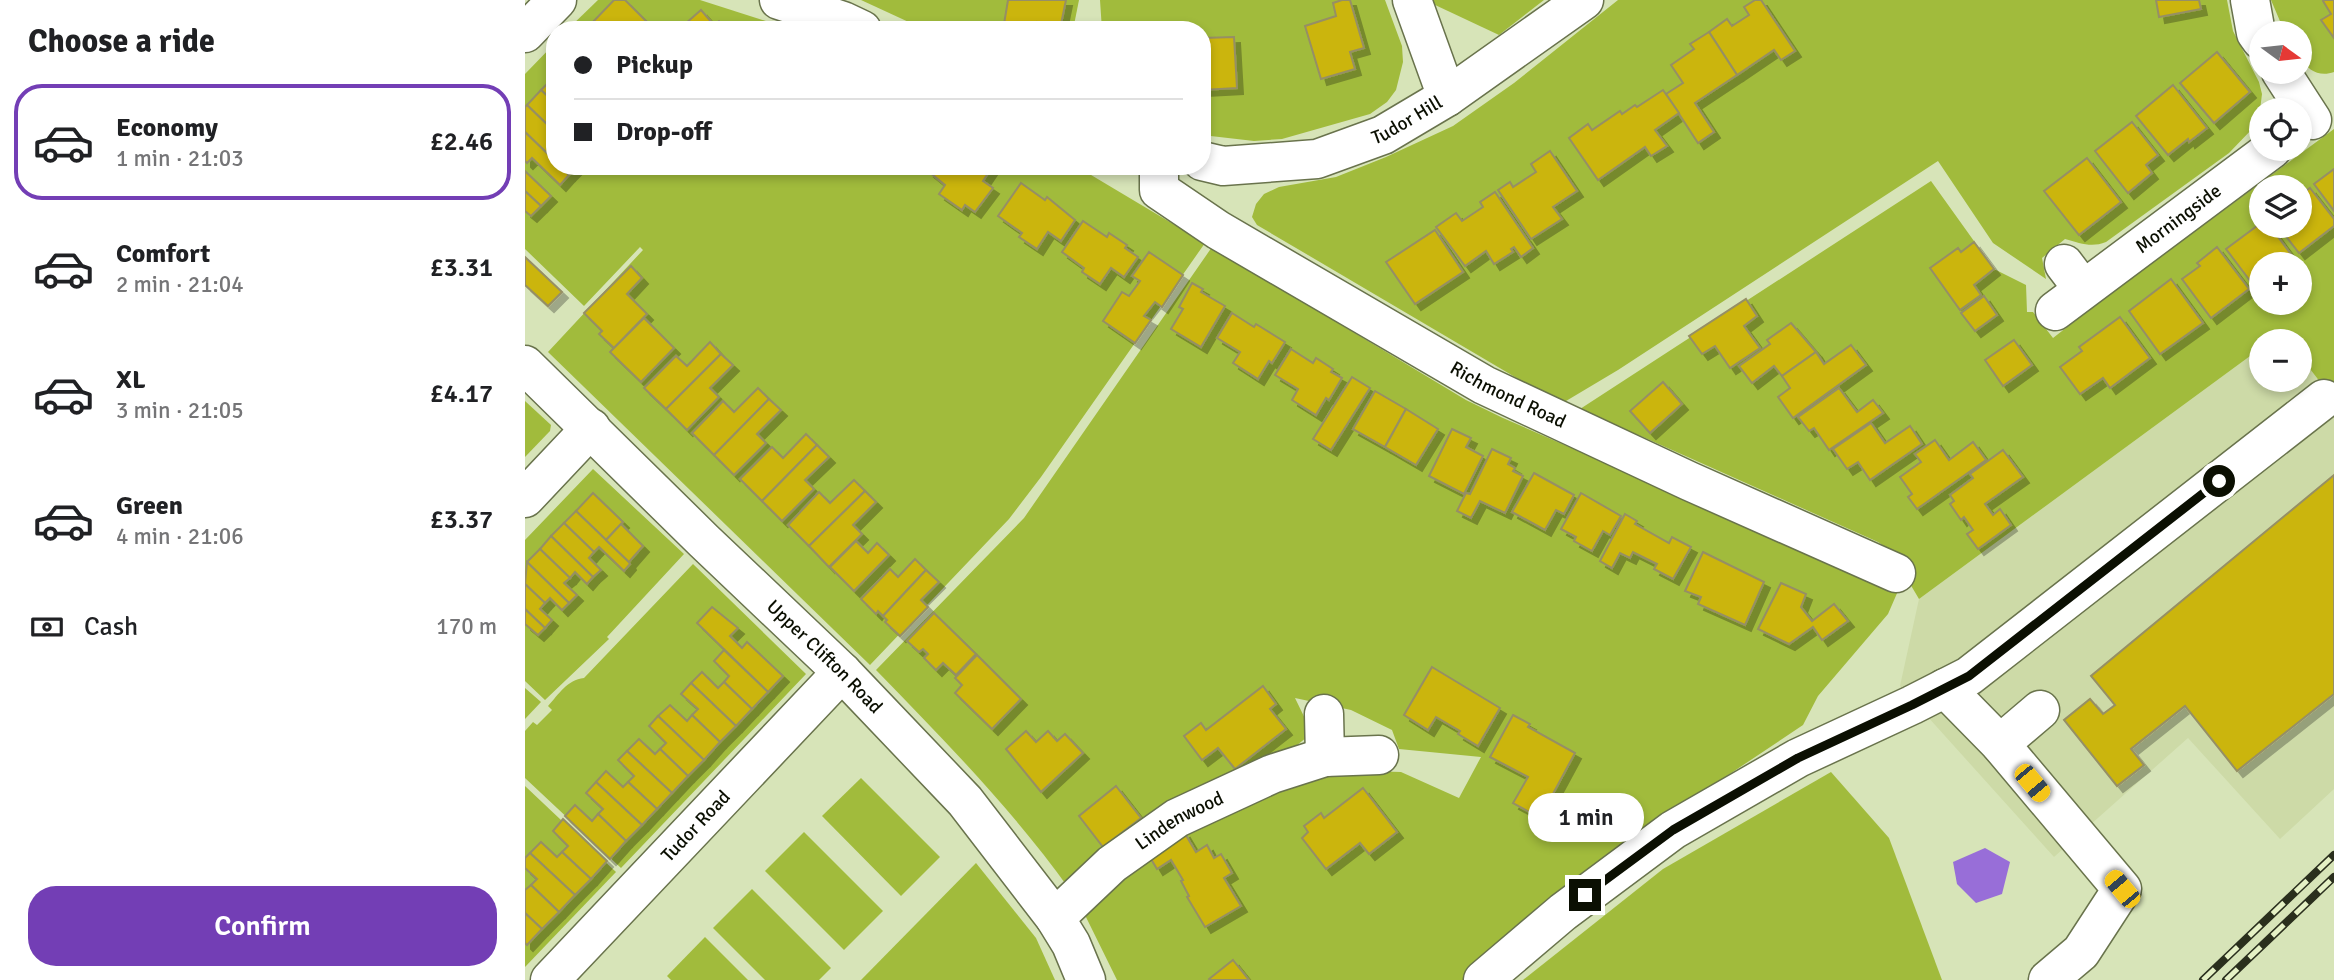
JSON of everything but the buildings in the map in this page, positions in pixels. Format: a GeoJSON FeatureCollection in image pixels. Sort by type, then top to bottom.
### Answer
{"type":"FeatureCollection","features":[{"type":"Feature","properties":{"kind":"street"},"geometry":{"type":"LineString","coordinates":[[525,33],[557,0]]}},
{"type":"Feature","properties":{"kind":"street"},"geometry":{"type":"LineString","coordinates":[[779,0],[844,21]]}},
{"type":"Feature","properties":{"kind":"street"},"geometry":{"type":"LineString","coordinates":[[1412,0],[1447,97]]}},
{"type":"Feature","properties":{"kind":"street","name":"Tudor Hill"},"geometry":{"type":"LineString","coordinates":[[1211,163],[1223,166],[1317,159],[1383,135],[1447,97],[1584,0]]}},
{"type":"Feature","properties":{"kind":"street"},"geometry":{"type":"LineString","coordinates":[[2250,0],[2254,21]]}},
{"type":"Feature","properties":{"kind":"street"},"geometry":{"type":"LineString","coordinates":[[2290,84],[2315,117]]}},
{"type":"Feature","properties":{"kind":"street","name":"Morningside"},"geometry":{"type":"LineString","coordinates":[[2067,288],[2254,161]]}},
{"type":"Feature","properties":{"kind":"street","name":"Richmond Road"},"geometry":{"type":"LineString","coordinates":[[1159,175],[1159,190],[1208,223],[1484,385],[1689,481],[1896,573]]}},
{"type":"Feature","properties":{"kind":"street","name":"Upper Clifton Road"},"geometry":{"type":"LineString","coordinates":[[525,365],[704,541],[842,671],[965,801],[1055,918],[1071,944],[1086,980]]}},
{"type":"Feature","properties":{"kind":"street"},"geometry":{"type":"LineString","coordinates":[[1483,980],[1563,912],[1673,830],[1798,758],[1969,676],[2324,399]]}},
{"type":"Feature","properties":{"kind":"street"},"geometry":{"type":"LineString","coordinates":[[525,498],[591,428]]}},
{"type":"Feature","properties":{"kind":"street","name":"Tudor Road"},"geometry":{"type":"LineString","coordinates":[[549,980],[842,671]]}},
{"type":"Feature","properties":{"kind":"street"},"geometry":{"type":"LineString","coordinates":[[1929,697],[2000,744],[2122,889],[2081,952],[2048,980]]}},
{"type":"Feature","properties":{"kind":"street"},"geometry":{"type":"LineString","coordinates":[[2000,744],[2040,710]]}},
{"type":"Feature","properties":{"kind":"street"},"geometry":{"type":"LineString","coordinates":[[1324,713],[1325,757]]}},
{"type":"Feature","properties":{"kind":"street","name":"Lindenwood"},"geometry":{"type":"LineString","coordinates":[[1055,918],[1112,864],[1177,818],[1272,774],[1325,757],[1379,755]]}},
{"type":"Feature","properties":{"kind":"shaded area"},"geometry":{"type":"Polygon","coordinates":[[[2249,357],[2249,392],[2312,392],[2312,372],[2334,400],[2334,789],[2280,839],[2188,738],[2054,857],[1900,686],[1919,599],[2249,357]]]}},
{"type":"Feature","properties":{"kind":"shaded area"},"geometry":{"type":"Polygon","coordinates":[[[1985,848],[2010,862],[2002,894],[1976,903],[1957,884],[1953,862],[1985,848]]]}},
{"type":"Feature","properties":{"kind":"green space"},"geometry":{"type":"Polygon","coordinates":[[[598,0],[700,0],[766,21],[576,21],[598,0]]]}},
{"type":"Feature","properties":{"kind":"green space"},"geometry":{"type":"Polygon","coordinates":[[[861,0],[1079,0],[1075,21],[906,21],[861,0]]]}},
{"type":"Feature","properties":{"kind":"green space"},"geometry":{"type":"Polygon","coordinates":[[[1100,0],[1385,0],[1402,46],[1403,62],[1396,90],[1387,102],[1370,114],[1282,139],[1254,141],[1211,136],[1211,21],[1101,21],[1100,0]]]}},
{"type":"Feature","properties":{"kind":"green space"},"geometry":{"type":"Polygon","coordinates":[[[1432,0],[1544,0],[1499,35],[1433,4],[1432,0]]]}},
{"type":"Feature","properties":{"kind":"green space"},"geometry":{"type":"Polygon","coordinates":[[[1618,0],[2227,0],[2233,31],[2249,62],[2249,84],[2260,84],[2262,94],[2262,98],[2249,98],[2249,132],[2229,153],[2106,242],[2090,245],[2065,239],[2042,258],[2046,279],[1993,243],[1938,161],[1618,370],[1561,404],[1257,225],[1252,217],[1256,204],[1264,194],[1279,187],[1336,177],[1386,157],[1453,126],[1514,83],[1618,0]]]}},
{"type":"Feature","properties":{"kind":"green space"},"geometry":{"type":"Polygon","coordinates":[[[2271,0],[2334,0],[2334,72],[2319,73],[2312,70],[2312,21],[2280,21],[2271,0]]]}},
{"type":"Feature","properties":{"kind":"green space"},"geometry":{"type":"Polygon","coordinates":[[[546,52],[546,175],[1091,175],[1205,243],[1009,519],[870,665],[548,352],[643,250],[640,247],[584,306],[525,249],[525,74],[546,52]]]}},
{"type":"Feature","properties":{"kind":"green space"},"geometry":{"type":"Polygon","coordinates":[[[2334,129],[2334,400],[2312,372],[2312,329],[2249,329],[2249,357],[1919,599],[1890,550],[1878,542],[1643,437],[1577,411],[1931,181],[1994,269],[2026,285],[2027,312],[2033,312],[2053,338],[2249,192],[2249,238],[2312,238],[2312,175],[2271,175],[2290,161],[2312,161],[2312,145],[2334,129]]]}},
{"type":"Feature","properties":{"kind":"green space"},"geometry":{"type":"Polygon","coordinates":[[[1212,247],[1466,400],[1898,591],[1888,614],[1818,696],[1803,725],[1649,828],[1466,980],[1117,980],[1083,911],[1187,825],[1335,770],[1401,772],[1459,798],[1481,757],[1399,749],[1392,730],[1351,710],[1295,698],[1312,733],[1291,750],[1070,890],[1001,804],[876,670],[1024,518],[1212,247]]]}},
{"type":"Feature","properties":{"kind":"green space"},"geometry":{"type":"Polygon","coordinates":[[[525,401],[551,425],[550,431],[525,457],[525,401]]]}},
{"type":"Feature","properties":{"kind":"green space"},"geometry":{"type":"Polygon","coordinates":[[[593,469],[684,554],[607,637],[609,639],[545,700],[525,681],[525,540],[593,469]]]}},
{"type":"Feature","properties":{"kind":"green space"},"geometry":{"type":"Polygon","coordinates":[[[693,564],[806,674],[621,868],[525,778],[525,731],[533,722],[537,725],[552,710],[548,706],[564,688],[584,678],[693,564]]]}},
{"type":"Feature","properties":{"kind":"green space"},"geometry":{"type":"Polygon","coordinates":[[[525,688],[541,702],[525,719],[525,688]]]}},
{"type":"Feature","properties":{"kind":"green space"},"geometry":{"type":"Polygon","coordinates":[[[1831,772],[1889,838],[1942,980],[1523,980],[1663,869],[1831,772]]]}},
{"type":"Feature","properties":{"kind":"green space"},"geometry":{"type":"Polygon","coordinates":[[[861,778],[940,857],[901,896],[822,816],[861,778]]]}},
{"type":"Feature","properties":{"kind":"green space"},"geometry":{"type":"Polygon","coordinates":[[[525,786],[616,872],[525,967],[525,786]]]}},
{"type":"Feature","properties":{"kind":"green space"},"geometry":{"type":"Polygon","coordinates":[[[804,832],[883,911],[844,950],[765,871],[804,832]]]}},
{"type":"Feature","properties":{"kind":"green space"},"geometry":{"type":"Polygon","coordinates":[[[976,863],[1036,938],[1055,980],[861,980],[976,863]]]}},
{"type":"Feature","properties":{"kind":"green space"},"geometry":{"type":"Polygon","coordinates":[[[752,889],[831,968],[819,980],[765,980],[713,928],[752,889]]]}},
{"type":"Feature","properties":{"kind":"green space"},"geometry":{"type":"Polygon","coordinates":[[[705,937],[748,980],[671,980],[667,976],[705,937]]]}},
{"type":"Feature","properties":{"kind":"railway"},"geometry":{"type":"LineString","coordinates":[[2203,980],[2334,855]]}},
{"type":"Feature","properties":{"kind":"railway"},"geometry":{"type":"LineString","coordinates":[[2226,980],[2334,877]]}},
{"type":"Feature","properties":{"kind":"route"},"geometry":{"type":"LineString","coordinates":[[1585,895],[1673,830],[1798,758],[1969,676],[2219,481]]}}]}
